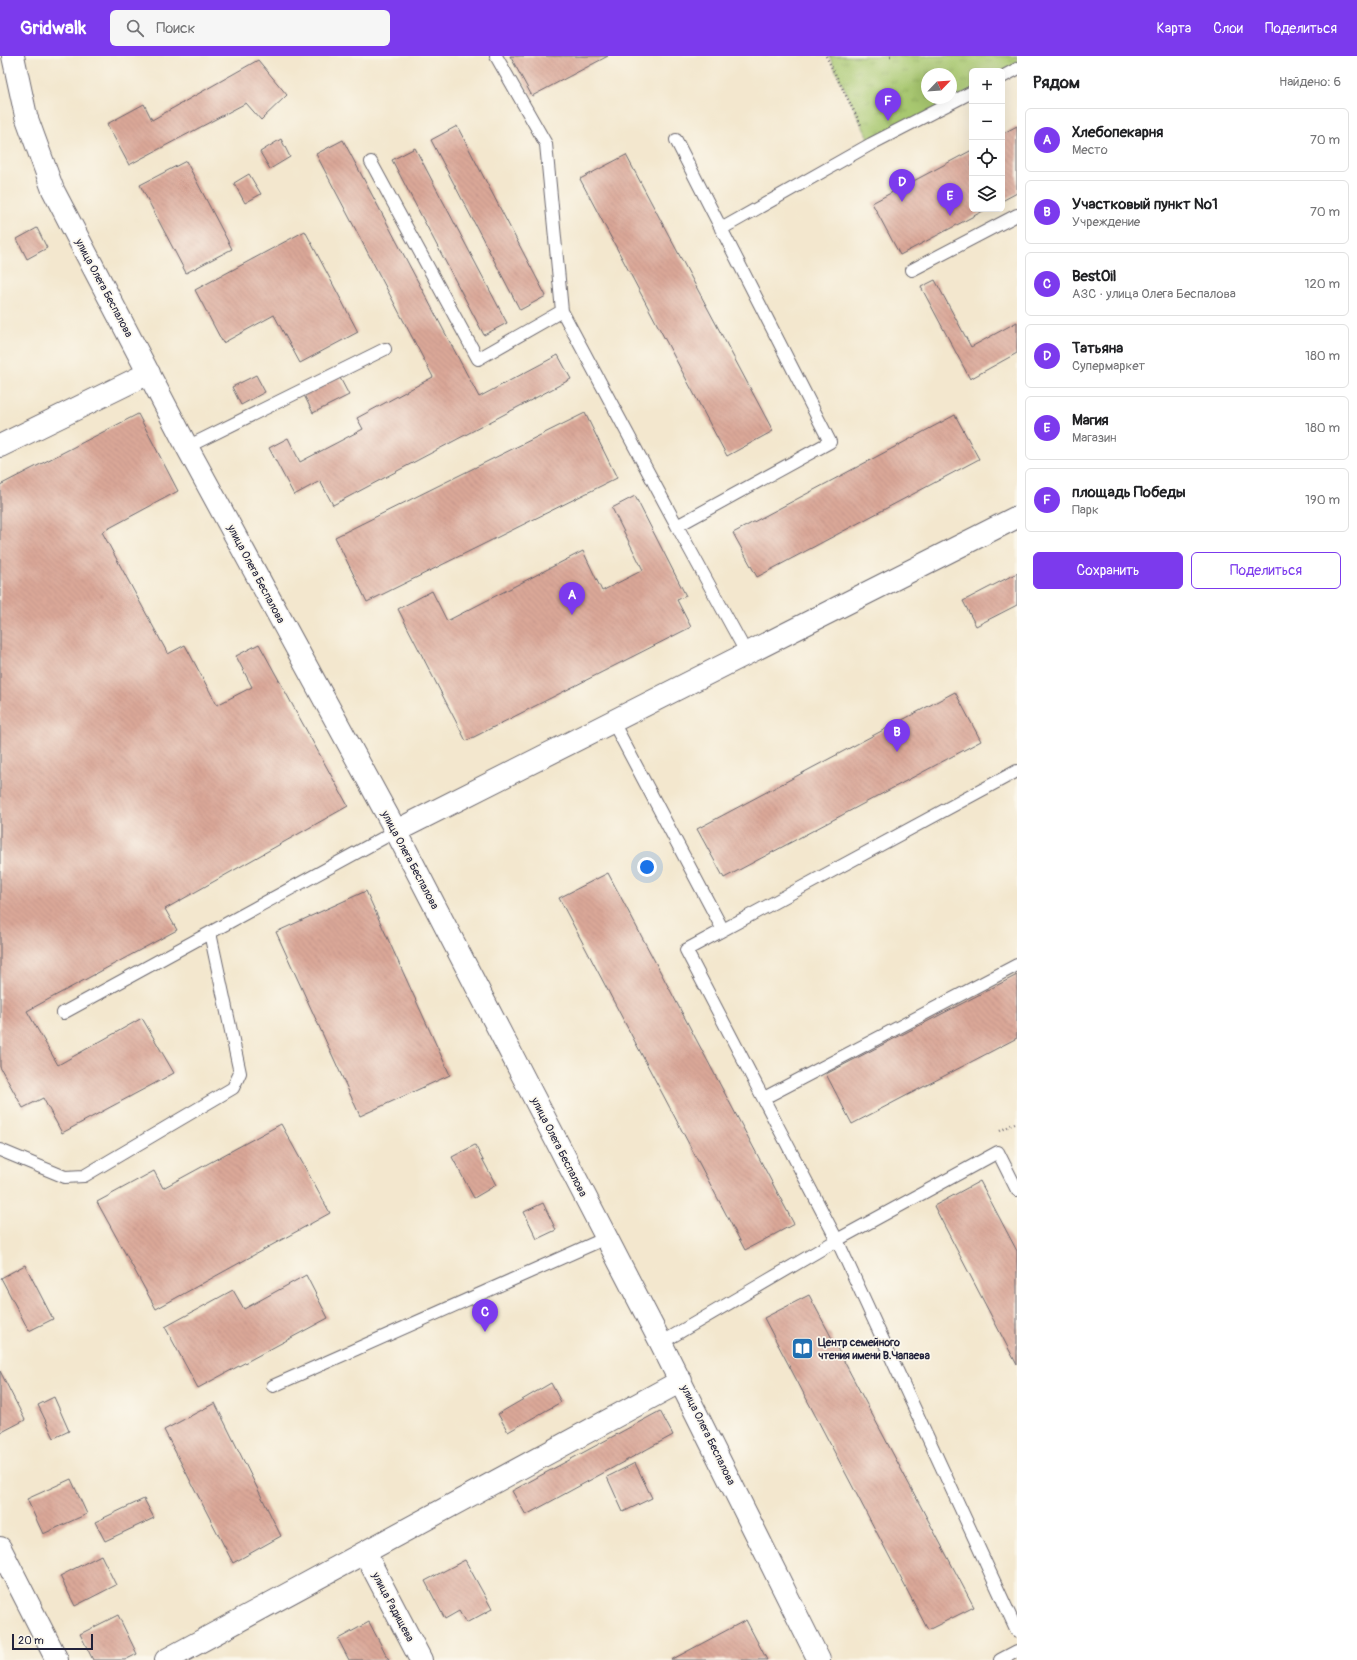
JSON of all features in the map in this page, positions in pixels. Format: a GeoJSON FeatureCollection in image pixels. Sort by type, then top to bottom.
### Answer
{"type":"FeatureCollection","features":[{"type":"Feature","properties":{"kind":"street","name":"улица Олега Беспалова"},"geometry":{"type":"LineString","coordinates":[[13,56],[26,116],[53,190],[187,447],[396,831],[681,1381],[819,1660]]}},
{"type":"Feature","properties":{"kind":"street"},"geometry":{"type":"LineString","coordinates":[[0,446],[149,373]]}},
{"type":"Feature","properties":{"kind":"street"},"geometry":{"type":"LineString","coordinates":[[396,831],[1017,517]]}},
{"type":"Feature","properties":{"kind":"street"},"geometry":{"type":"LineString","coordinates":[[166,1660],[681,1381]]}},
{"type":"Feature","properties":{"kind":"street"},"geometry":{"type":"LineString","coordinates":[[0,1548],[57,1660]]}},
{"type":"Feature","properties":{"kind":"street","name":"улица Радищева"},"geometry":{"type":"LineString","coordinates":[[365,1553],[421,1660]]}},
{"type":"Feature","properties":{"kind":"lane"},"geometry":{"type":"LineString","coordinates":[[496,56],[546,144],[562,311],[747,654]]}},
{"type":"Feature","properties":{"kind":"lane"},"geometry":{"type":"LineString","coordinates":[[1005,75],[1017,69]]}},
{"type":"Feature","properties":{"kind":"lane"},"geometry":{"type":"LineString","coordinates":[[721,229],[871,144],[969,94]]}},
{"type":"Feature","properties":{"kind":"lane"},"geometry":{"type":"LineString","coordinates":[[676,140],[830,442],[677,526]]}},
{"type":"Feature","properties":{"kind":"lane"},"geometry":{"type":"LineString","coordinates":[[371,162],[478,359],[562,311]]}},
{"type":"Feature","properties":{"kind":"lane"},"geometry":{"type":"LineString","coordinates":[[912,270],[1017,215]]}},
{"type":"Feature","properties":{"kind":"lane"},"geometry":{"type":"LineString","coordinates":[[187,447],[385,349]]}},
{"type":"Feature","properties":{"kind":"lane"},"geometry":{"type":"LineString","coordinates":[[613,722],[723,930]]}},
{"type":"Feature","properties":{"kind":"lane"},"geometry":{"type":"LineString","coordinates":[[1017,772],[686,950],[837,1240],[1017,1631]]}},
{"type":"Feature","properties":{"kind":"lane"},"geometry":{"type":"LineString","coordinates":[[64,1013],[396,831]]}},
{"type":"Feature","properties":{"kind":"lane"},"geometry":{"type":"LineString","coordinates":[[0,1150],[65,1178],[84,1176],[233,1088],[240,1073],[210,933]]}},
{"type":"Feature","properties":{"kind":"lane"},"geometry":{"type":"LineString","coordinates":[[764,1098],[1017,965]]}},
{"type":"Feature","properties":{"kind":"lane"},"geometry":{"type":"LineString","coordinates":[[661,1343],[837,1240],[998,1152],[1017,1190]]}},
{"type":"Feature","properties":{"kind":"lane"},"geometry":{"type":"LineString","coordinates":[[273,1386],[606,1238]]}},
{"type":"Feature","properties":{"kind":"lane"},"geometry":{"type":"LineString","coordinates":[[1000,1660],[1017,1651]]}},
{"type":"Feature","properties":{"kind":"path"},"geometry":{"type":"LineString","coordinates":[[826,56],[871,144]]}},
{"type":"Feature","properties":{"kind":"green space"},"geometry":{"type":"Polygon","coordinates":[[[829,56],[1017,56],[1017,69],[1005,71],[1005,68],[969,68],[969,94],[957,100],[957,68],[921,68],[921,104],[949,104],[871,144],[829,56]]]}},
{"type":"Feature","properties":{"kind":"building"},"geometry":{"type":"Polygon","coordinates":[[[510,56],[608,56],[532,96],[510,56]]]}},
{"type":"Feature","properties":{"kind":"building"},"geometry":{"type":"Polygon","coordinates":[[[258,60],[287,95],[261,120],[246,103],[129,165],[107,124],[144,104],[152,120],[258,60]]]}},
{"type":"Feature","properties":{"kind":"building"},"geometry":{"type":"Polygon","coordinates":[[[457,126],[546,296],[520,310],[431,140],[457,126]]]}},
{"type":"Feature","properties":{"kind":"building"},"geometry":{"type":"Polygon","coordinates":[[[1017,126],[1017,193],[1005,199],[1005,140],[1005,132],[1017,126]]]}},
{"type":"Feature","properties":{"kind":"building"},"geometry":{"type":"Polygon","coordinates":[[[281,139],[290,157],[270,169],[260,152],[281,139]]]}},
{"type":"Feature","properties":{"kind":"building"},"geometry":{"type":"Polygon","coordinates":[[[343,140],[479,397],[558,355],[571,379],[333,505],[320,481],[294,495],[269,448],[288,438],[300,462],[363,429],[357,418],[433,377],[316,154],[343,140]]]}},
{"type":"Feature","properties":{"kind":"building"},"geometry":{"type":"Polygon","coordinates":[[[415,148],[507,323],[484,335],[392,160],[415,148]]]}},
{"type":"Feature","properties":{"kind":"building"},"geometry":{"type":"Polygon","coordinates":[[[969,152],[969,212],[981,212],[900,255],[872,203],[969,152]]]}},
{"type":"Feature","properties":{"kind":"building"},"geometry":{"type":"Polygon","coordinates":[[[626,155],[773,431],[727,456],[580,179],[626,155]]]}},
{"type":"Feature","properties":{"kind":"building"},"geometry":{"type":"Polygon","coordinates":[[[186,161],[232,249],[186,273],[140,185],[186,161]]]}},
{"type":"Feature","properties":{"kind":"building"},"geometry":{"type":"Polygon","coordinates":[[[249,174],[261,194],[245,203],[234,183],[249,174]]]}},
{"type":"Feature","properties":{"kind":"building"},"geometry":{"type":"Polygon","coordinates":[[[37,228],[47,248],[27,259],[17,239],[37,228]]]}},
{"type":"Feature","properties":{"kind":"building"},"geometry":{"type":"Polygon","coordinates":[[[305,231],[358,332],[300,363],[274,315],[223,343],[195,290],[305,231]]]}},
{"type":"Feature","properties":{"kind":"building"},"geometry":{"type":"Polygon","coordinates":[[[935,280],[971,347],[1017,322],[1017,353],[970,379],[921,287],[935,280]]]}},
{"type":"Feature","properties":{"kind":"building"},"geometry":{"type":"Polygon","coordinates":[[[256,375],[265,392],[241,405],[232,387],[256,375]]]}},
{"type":"Feature","properties":{"kind":"building"},"geometry":{"type":"Polygon","coordinates":[[[339,376],[349,395],[313,413],[303,393],[339,376]]]}},
{"type":"Feature","properties":{"kind":"building"},"geometry":{"type":"Polygon","coordinates":[[[585,413],[617,478],[367,602],[335,537],[585,413]]]}},
{"type":"Feature","properties":{"kind":"building"},"geometry":{"type":"Polygon","coordinates":[[[138,414],[178,491],[102,532],[168,654],[185,645],[217,705],[252,687],[236,656],[259,644],[348,806],[165,909],[177,930],[27,1011],[58,1065],[142,1018],[174,1073],[62,1133],[43,1098],[23,1108],[0,1067],[0,485],[138,414]]]}},
{"type":"Feature","properties":{"kind":"building"},"geometry":{"type":"Polygon","coordinates":[[[955,415],[979,459],[757,577],[733,533],[955,415]]]}},
{"type":"Feature","properties":{"kind":"building"},"geometry":{"type":"Polygon","coordinates":[[[635,496],[686,596],[677,600],[691,627],[466,741],[398,609],[432,591],[447,621],[583,551],[602,591],[643,570],[612,508],[635,496]]]}},
{"type":"Feature","properties":{"kind":"building"},"geometry":{"type":"Polygon","coordinates":[[[1017,573],[1017,605],[976,626],[963,601],[1017,573]]]}},
{"type":"Feature","properties":{"kind":"building"},"geometry":{"type":"Polygon","coordinates":[[[955,692],[981,741],[724,878],[697,829],[955,692]]]}},
{"type":"Feature","properties":{"kind":"building"},"geometry":{"type":"Polygon","coordinates":[[[608,873],[794,1224],[745,1250],[559,898],[608,873]]]}},
{"type":"Feature","properties":{"kind":"building"},"geometry":{"type":"Polygon","coordinates":[[[366,891],[450,1075],[360,1116],[276,932],[366,891]]]}},
{"type":"Feature","properties":{"kind":"building"},"geometry":{"type":"Polygon","coordinates":[[[1017,975],[1017,1038],[852,1124],[826,1074],[1017,975]]]}},
{"type":"Feature","properties":{"kind":"building"},"geometry":{"type":"Polygon","coordinates":[[[281,1124],[330,1213],[156,1309],[97,1202],[154,1171],[163,1188],[281,1124]]]}},
{"type":"Feature","properties":{"kind":"building"},"geometry":{"type":"Polygon","coordinates":[[[475,1145],[496,1185],[474,1198],[452,1157],[475,1145]]]}},
{"type":"Feature","properties":{"kind":"building"},"geometry":{"type":"Polygon","coordinates":[[[980,1181],[1017,1251],[1017,1365],[934,1206],[980,1181]]]}},
{"type":"Feature","properties":{"kind":"building"},"geometry":{"type":"Polygon","coordinates":[[[543,1203],[556,1230],[537,1239],[524,1212],[543,1203]]]}},
{"type":"Feature","properties":{"kind":"building"},"geometry":{"type":"Polygon","coordinates":[[[25,1265],[53,1319],[29,1331],[1,1278],[25,1265]]]}},
{"type":"Feature","properties":{"kind":"building"},"geometry":{"type":"Polygon","coordinates":[[[306,1275],[328,1318],[198,1388],[165,1327],[233,1290],[244,1309],[306,1275]]]}},
{"type":"Feature","properties":{"kind":"building"},"geometry":{"type":"Polygon","coordinates":[[[809,1295],[974,1607],[928,1630],[764,1318],[809,1295]]]}},
{"type":"Feature","properties":{"kind":"building"},"geometry":{"type":"Polygon","coordinates":[[[0,1371],[25,1420],[0,1433],[0,1371]]]}},
{"type":"Feature","properties":{"kind":"building"},"geometry":{"type":"Polygon","coordinates":[[[551,1383],[561,1402],[508,1432],[498,1414],[551,1383]]]}},
{"type":"Feature","properties":{"kind":"building"},"geometry":{"type":"Polygon","coordinates":[[[54,1397],[69,1431],[54,1438],[38,1405],[54,1397]]]}},
{"type":"Feature","properties":{"kind":"building"},"geometry":{"type":"Polygon","coordinates":[[[215,1403],[281,1536],[233,1563],[164,1430],[215,1403]]]}},
{"type":"Feature","properties":{"kind":"building"},"geometry":{"type":"Polygon","coordinates":[[[660,1411],[673,1435],[526,1515],[512,1491],[660,1411]]]}},
{"type":"Feature","properties":{"kind":"building"},"geometry":{"type":"Polygon","coordinates":[[[635,1463],[652,1498],[623,1512],[607,1477],[635,1463]]]}},
{"type":"Feature","properties":{"kind":"building"},"geometry":{"type":"Polygon","coordinates":[[[71,1479],[87,1514],[43,1534],[27,1499],[71,1479]]]}},
{"type":"Feature","properties":{"kind":"building"},"geometry":{"type":"Polygon","coordinates":[[[144,1499],[154,1518],[105,1541],[95,1522],[144,1499]]]}},
{"type":"Feature","properties":{"kind":"building"},"geometry":{"type":"Polygon","coordinates":[[[101,1555],[116,1585],[75,1606],[60,1576],[101,1555]]]}},
{"type":"Feature","properties":{"kind":"building"},"geometry":{"type":"Polygon","coordinates":[[[465,1560],[492,1609],[466,1623],[459,1611],[445,1619],[425,1581],[465,1560]]]}},
{"type":"Feature","properties":{"kind":"building"},"geometry":{"type":"Polygon","coordinates":[[[118,1615],[137,1654],[125,1660],[93,1660],[80,1634],[118,1615]]]}},
{"type":"Feature","properties":{"kind":"building"},"geometry":{"type":"Polygon","coordinates":[[[746,1620],[767,1660],[671,1660],[746,1620]]]}},
{"type":"Feature","properties":{"kind":"building"},"geometry":{"type":"Polygon","coordinates":[[[369,1622],[389,1660],[349,1660],[338,1639],[369,1622]]]}},
{"type":"Feature","properties":{"kind":"place","name":"площадь Победы"},"geometry":{"type":"Point","coordinates":[888,121]}},
{"type":"Feature","properties":{"kind":"place","name":"Татьяна"},"geometry":{"type":"Point","coordinates":[902,202]}},
{"type":"Feature","properties":{"kind":"place","name":"Магия"},"geometry":{"type":"Point","coordinates":[950,216]}},
{"type":"Feature","properties":{"kind":"place","name":"Хлебопекарня"},"geometry":{"type":"Point","coordinates":[572,615]}},
{"type":"Feature","properties":{"kind":"place","name":"Участковый пункт №1"},"geometry":{"type":"Point","coordinates":[897,752]}},
{"type":"Feature","properties":{"kind":"place","name":"BestOil"},"geometry":{"type":"Point","coordinates":[485,1332]}},
{"type":"Feature","properties":{"kind":"place","name":"Центр семейного чтения имени В.Чапаева"},"geometry":{"type":"Point","coordinates":[803,1348]}}]}
